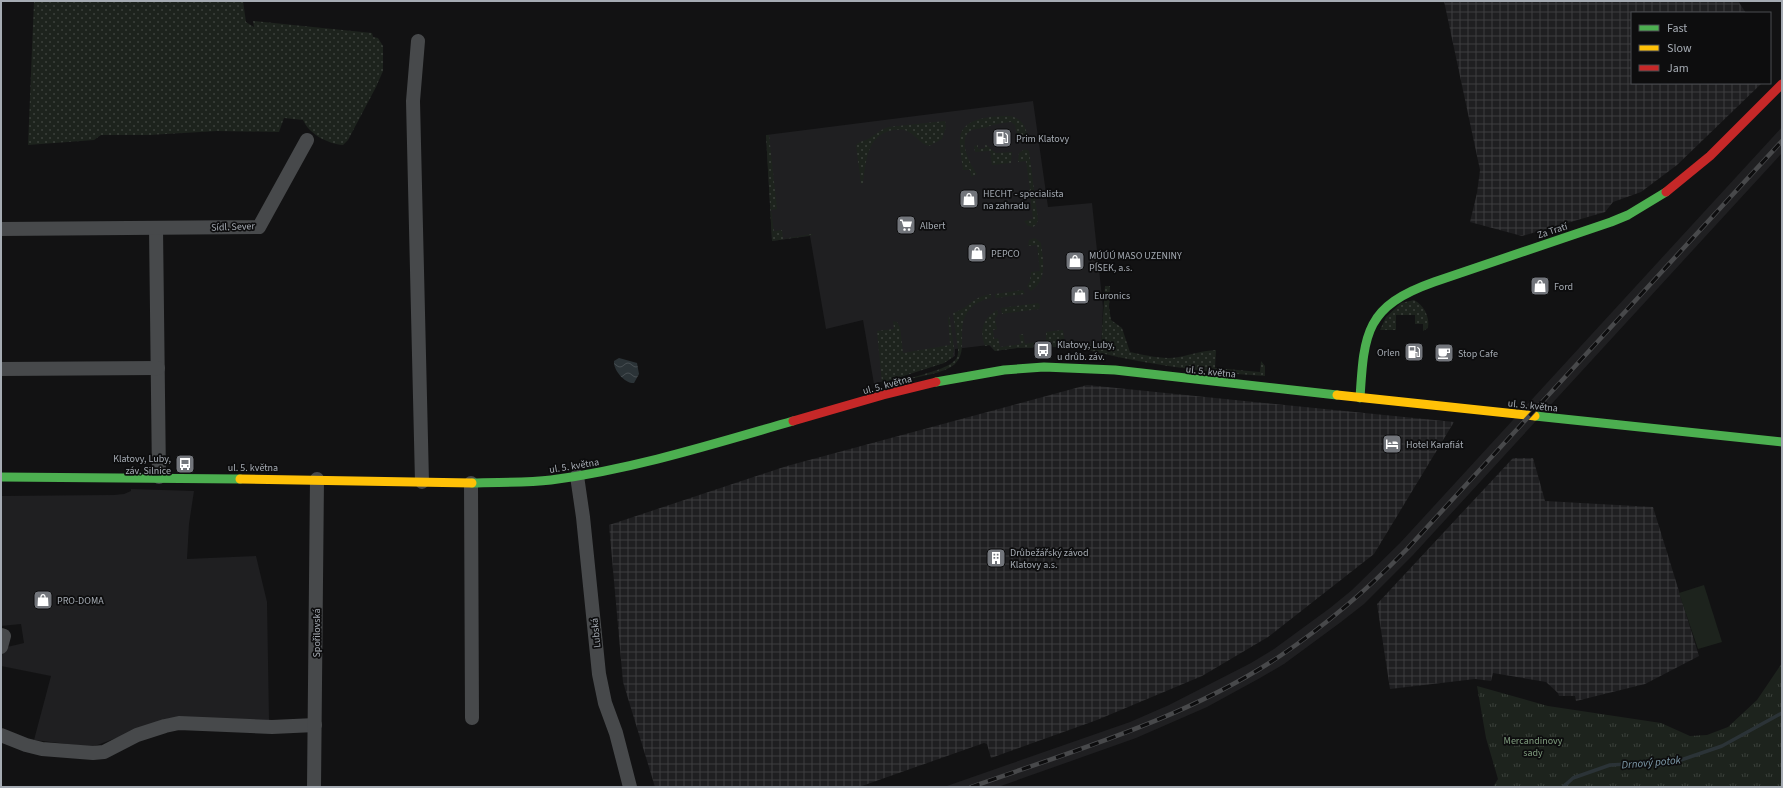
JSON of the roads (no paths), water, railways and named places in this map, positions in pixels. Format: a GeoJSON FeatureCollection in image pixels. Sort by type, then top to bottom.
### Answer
{"type":"FeatureCollection","features":[{"type":"Feature","properties":{"kind":"street"},"geometry":{"type":"LineString","coordinates":[[418,41],[413,101],[422,482]]}},
{"type":"Feature","properties":{"kind":"street","name":"Za Tratí"},"geometry":{"type":"LineString","coordinates":[[1360,398],[1366,347],[1371,330],[1379,315],[1389,303],[1433,283],[1597,227],[1628,215],[1656,200],[1698,167],[1782,84]]}},
{"type":"Feature","properties":{"kind":"street","name":"Sídl. Sever"},"geometry":{"type":"LineString","coordinates":[[1,229],[259,227],[307,140]]}},
{"type":"Feature","properties":{"kind":"street"},"geometry":{"type":"LineString","coordinates":[[156,228],[158,477]]}},
{"type":"Feature","properties":{"kind":"street"},"geometry":{"type":"LineString","coordinates":[[1,369],[158,368]]}},
{"type":"Feature","properties":{"kind":"street","name":"ul. 5. května"},"geometry":{"type":"LineString","coordinates":[[1,477],[317,479],[471,483],[531,481],[577,476],[677,454],[883,395],[950,379],[1025,368],[1089,368],[1782,442]]}},
{"type":"Feature","properties":{"kind":"street","name":"Lubská"},"geometry":{"type":"LineString","coordinates":[[577,476],[583,517],[599,674],[605,704],[616,733],[630,787]]}},
{"type":"Feature","properties":{"kind":"street","name":"Spořilovská"},"geometry":{"type":"LineString","coordinates":[[314,787],[317,479]]}},
{"type":"Feature","properties":{"kind":"street"},"geometry":{"type":"LineString","coordinates":[[471,483],[472,718]]}},
{"type":"Feature","properties":{"kind":"street"},"geometry":{"type":"LineString","coordinates":[[1,636],[4,636],[1,647]]}},
{"type":"Feature","properties":{"kind":"street"},"geometry":{"type":"LineString","coordinates":[[1,735],[26,745],[93,753],[104,752],[137,735],[179,723],[272,727],[315,725]]}},
{"type":"Feature","properties":{"kind":"water"},"geometry":{"type":"Polygon","coordinates":[[[619,358],[637,363],[639,374],[634,383],[623,379],[615,368],[614,361],[619,358]]]}},
{"type":"Feature","properties":{"kind":"waterway","name":"Drnový potok"},"geometry":{"type":"LineString","coordinates":[[1563,787],[1573,778],[1610,765],[1678,761],[1722,746],[1782,713]]}},
{"type":"Feature","properties":{"kind":"railway"},"geometry":{"type":"LineString","coordinates":[[971,787],[1090,746],[1169,715],[1244,678],[1280,656],[1330,619],[1362,592],[1407,549],[1782,141]]}},
{"type":"Feature","properties":{"kind":"place","name":"Prim Klatovy"},"geometry":{"type":"Point","coordinates":[1002,138]}},
{"type":"Feature","properties":{"kind":"place","name":"HECHT - specialista na zahradu"},"geometry":{"type":"Point","coordinates":[969,199]}},
{"type":"Feature","properties":{"kind":"place","name":"Albert"},"geometry":{"type":"Point","coordinates":[906,225]}},
{"type":"Feature","properties":{"kind":"place","name":"PEPCO"},"geometry":{"type":"Point","coordinates":[977,253]}},
{"type":"Feature","properties":{"kind":"place","name":"MÚÚÚ MASO UZENINY PÍSEK, a.s."},"geometry":{"type":"Point","coordinates":[1075,261]}},
{"type":"Feature","properties":{"kind":"place","name":"Ford"},"geometry":{"type":"Point","coordinates":[1540,286]}},
{"type":"Feature","properties":{"kind":"place","name":"Euronics"},"geometry":{"type":"Point","coordinates":[1080,295]}},
{"type":"Feature","properties":{"kind":"place","name":"Klatovy, Luby, u drůb. záv."},"geometry":{"type":"Point","coordinates":[1043,350]}},
{"type":"Feature","properties":{"kind":"place","name":"Orlen"},"geometry":{"type":"Point","coordinates":[1414,352]}},
{"type":"Feature","properties":{"kind":"place","name":"Stop Cafe"},"geometry":{"type":"Point","coordinates":[1444,353]}},
{"type":"Feature","properties":{"kind":"place","name":"Hotel Karafiát"},"geometry":{"type":"Point","coordinates":[1392,444]}},
{"type":"Feature","properties":{"kind":"place","name":"Klatovy, Luby, záv. Silnice"},"geometry":{"type":"Point","coordinates":[185,464]}},
{"type":"Feature","properties":{"kind":"place","name":"Drůbežářský závod Klatovy a.s."},"geometry":{"type":"Point","coordinates":[996,558]}},
{"type":"Feature","properties":{"kind":"place","name":"PRO-DOMA"},"geometry":{"type":"Point","coordinates":[43,600]}},
{"type":"Feature","properties":{"kind":"park label","name":"Mercandinovy sady"},"geometry":{"type":"Point","coordinates":[1533,746]}}]}
